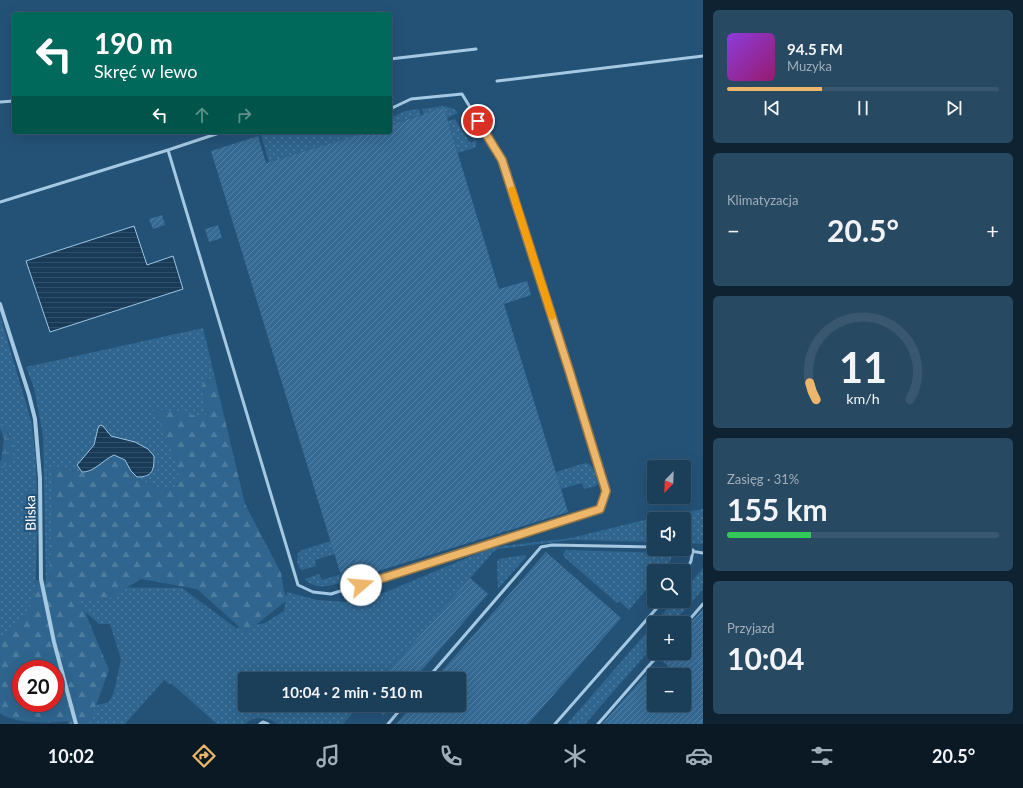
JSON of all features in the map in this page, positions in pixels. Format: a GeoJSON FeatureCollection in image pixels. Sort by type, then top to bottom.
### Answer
{"type":"FeatureCollection","features":[{"type":"Feature","properties":{"kind":"street","name":"Bliska"},"geometry":{"type":"LineString","coordinates":[[0,304],[29,395],[35,419],[40,478],[41,579],[54,642],[76,724]]}},
{"type":"Feature","properties":{"kind":"lane"},"geometry":{"type":"LineString","coordinates":[[392,59],[476,49]]}},
{"type":"Feature","properties":{"kind":"lane"},"geometry":{"type":"LineString","coordinates":[[497,81],[703,56]]}},
{"type":"Feature","properties":{"kind":"lane"},"geometry":{"type":"LineString","coordinates":[[168,150],[298,584],[313,592],[331,594],[600,509],[606,491],[502,160],[462,94],[411,100],[392,108]]}},
{"type":"Feature","properties":{"kind":"lane"},"geometry":{"type":"LineString","coordinates":[[0,102],[12,101]]}},
{"type":"Feature","properties":{"kind":"lane"},"geometry":{"type":"LineString","coordinates":[[0,202],[216,134]]}},
{"type":"Feature","properties":{"kind":"lane"},"geometry":{"type":"LineString","coordinates":[[433,672],[541,547],[552,545],[647,547]]}},
{"type":"Feature","properties":{"kind":"lane"},"geometry":{"type":"LineString","coordinates":[[689,564],[693,550],[703,553]]}},
{"type":"Feature","properties":{"kind":"lane"},"geometry":{"type":"LineString","coordinates":[[691,618],[703,604]]}},
{"type":"Feature","properties":{"kind":"lane"},"geometry":{"type":"LineString","coordinates":[[556,724],[657,608]]}},
{"type":"Feature","properties":{"kind":"lane"},"geometry":{"type":"LineString","coordinates":[[598,724],[654,660]]}},
{"type":"Feature","properties":{"kind":"lane"},"geometry":{"type":"LineString","coordinates":[[388,724],[398,712]]}},
{"type":"Feature","properties":{"kind":"lane"},"geometry":{"type":"LineString","coordinates":[[260,724],[263,722],[268,724]]}},
{"type":"Feature","properties":{"kind":"green space"},"geometry":{"type":"Polygon","coordinates":[[[444,106],[454,109],[458,113],[447,118],[424,115],[422,109],[444,106]]]}},
{"type":"Feature","properties":{"kind":"green space"},"geometry":{"type":"Polygon","coordinates":[[[419,109],[421,115],[392,124],[392,116],[405,111],[419,109]]]}},
{"type":"Feature","properties":{"kind":"green space"},"geometry":{"type":"Polygon","coordinates":[[[455,119],[470,143],[476,140],[476,146],[474,148],[458,153],[448,121],[455,119]]]}},
{"type":"Feature","properties":{"kind":"green space"},"geometry":{"type":"Polygon","coordinates":[[[264,134],[360,134],[269,162],[261,135],[264,134]]]}},
{"type":"Feature","properties":{"kind":"green space"},"geometry":{"type":"Polygon","coordinates":[[[0,315],[32,424],[36,464],[38,515],[35,594],[28,612],[17,626],[0,641],[0,470],[3,468],[10,437],[0,417],[0,315]]]}},
{"type":"Feature","properties":{"kind":"green space"},"geometry":{"type":"Polygon","coordinates":[[[203,328],[215,378],[202,382],[207,418],[154,409],[180,469],[177,487],[163,490],[140,480],[137,477],[146,477],[135,442],[111,436],[103,426],[98,428],[94,445],[81,460],[79,469],[82,472],[53,467],[54,499],[49,583],[46,582],[43,436],[34,388],[26,367],[203,328]]]}},
{"type":"Feature","properties":{"kind":"green space"},"geometry":{"type":"Polygon","coordinates":[[[215,378],[245,504],[281,573],[287,600],[246,633],[197,589],[141,579],[110,598],[80,600],[109,670],[89,724],[69,724],[67,721],[42,723],[23,721],[6,717],[0,713],[0,641],[15,628],[26,615],[33,600],[36,580],[49,583],[54,499],[53,467],[88,473],[106,459],[114,455],[125,460],[131,471],[140,480],[163,490],[177,487],[179,469],[154,409],[207,417],[202,382],[215,378]]]}},
{"type":"Feature","properties":{"kind":"green space"},"geometry":{"type":"Polygon","coordinates":[[[0,417],[15,449],[7,464],[0,470],[4,439],[0,428],[0,417]]]}},
{"type":"Feature","properties":{"kind":"green space"},"geometry":{"type":"Polygon","coordinates":[[[585,463],[593,468],[598,484],[596,486],[584,489],[582,483],[561,489],[556,472],[585,463]]]}},
{"type":"Feature","properties":{"kind":"green space"},"geometry":{"type":"Polygon","coordinates":[[[703,509],[703,544],[691,543],[691,512],[687,512],[703,509]]]}},
{"type":"Feature","properties":{"kind":"green space"},"geometry":{"type":"Polygon","coordinates":[[[647,520],[647,542],[571,540],[498,549],[494,551],[388,672],[238,672],[238,712],[354,712],[343,724],[278,724],[271,720],[261,718],[252,719],[245,724],[217,724],[172,684],[169,684],[164,680],[125,724],[88,724],[93,706],[109,702],[114,692],[121,659],[110,624],[99,624],[84,611],[74,611],[79,587],[182,588],[236,628],[265,623],[284,611],[287,592],[317,600],[346,602],[366,598],[386,592],[488,549],[571,538],[647,520]]]}},
{"type":"Feature","properties":{"kind":"green space"},"geometry":{"type":"Polygon","coordinates":[[[331,541],[335,554],[315,560],[316,566],[302,570],[300,568],[297,562],[298,553],[302,550],[331,541]]]}},
{"type":"Feature","properties":{"kind":"green space"},"geometry":{"type":"Polygon","coordinates":[[[566,550],[647,552],[647,556],[670,556],[671,560],[668,564],[647,564],[647,588],[629,610],[619,601],[617,603],[564,557],[563,554],[566,550]]]}},
{"type":"Feature","properties":{"kind":"green space"},"geometry":{"type":"Polygon","coordinates":[[[525,555],[526,557],[498,589],[497,562],[499,559],[525,555]]]}},
{"type":"Feature","properties":{"kind":"green space"},"geometry":{"type":"Polygon","coordinates":[[[703,568],[703,589],[691,603],[691,582],[703,568]]]}},
{"type":"Feature","properties":{"kind":"green space"},"geometry":{"type":"Polygon","coordinates":[[[319,574],[322,580],[341,574],[343,582],[329,586],[316,586],[305,579],[319,574]]]}},
{"type":"Feature","properties":{"kind":"green space"},"geometry":{"type":"Polygon","coordinates":[[[668,608],[686,608],[679,616],[661,616],[668,608]]]}},
{"type":"Feature","properties":{"kind":"green space"},"geometry":{"type":"Polygon","coordinates":[[[647,632],[647,653],[585,724],[567,724],[647,632]]]}},
{"type":"Feature","properties":{"kind":"shaded area"},"geometry":{"type":"Polygon","coordinates":[[[134,226],[147,265],[173,256],[183,289],[50,332],[26,261],[134,226]]]}},
{"type":"Feature","properties":{"kind":"shaded area"},"geometry":{"type":"Polygon","coordinates":[[[100,425],[103,426],[111,436],[135,442],[148,449],[154,456],[152,472],[146,476],[137,477],[131,471],[125,460],[114,455],[94,468],[86,472],[82,472],[77,465],[94,445],[100,425]]]}},
{"type":"Feature","properties":{"kind":"building"},"geometry":{"type":"Polygon","coordinates":[[[444,108],[499,289],[527,281],[531,295],[504,304],[568,512],[343,582],[211,151],[258,136],[266,163],[360,134],[392,134],[392,124],[444,108]]]}},
{"type":"Feature","properties":{"kind":"building"},"geometry":{"type":"Polygon","coordinates":[[[162,215],[165,225],[153,229],[149,219],[162,215]]]}},
{"type":"Feature","properties":{"kind":"building"},"geometry":{"type":"Polygon","coordinates":[[[218,225],[222,238],[209,242],[205,229],[218,225]]]}},
{"type":"Feature","properties":{"kind":"building"},"geometry":{"type":"Polygon","coordinates":[[[546,552],[621,618],[528,724],[396,724],[407,712],[466,712],[466,672],[441,672],[546,552]]]}},
{"type":"Feature","properties":{"kind":"building"},"geometry":{"type":"Polygon","coordinates":[[[470,578],[488,594],[420,672],[388,672],[470,578]]]}},
{"type":"Feature","properties":{"kind":"building"},"geometry":{"type":"Polygon","coordinates":[[[703,609],[703,724],[602,724],[647,673],[647,712],[691,712],[691,668],[666,668],[668,666],[661,660],[691,660],[691,622],[703,609]]]}},
{"type":"Feature","properties":{"kind":"slow traffic"},"geometry":{"type":"LineString","coordinates":[[512,190],[552,316]]}},
{"type":"Feature","properties":{"kind":"route"},"geometry":{"type":"LineString","coordinates":[[361,585],[600,509],[606,491],[502,160],[478,121]]}}]}
